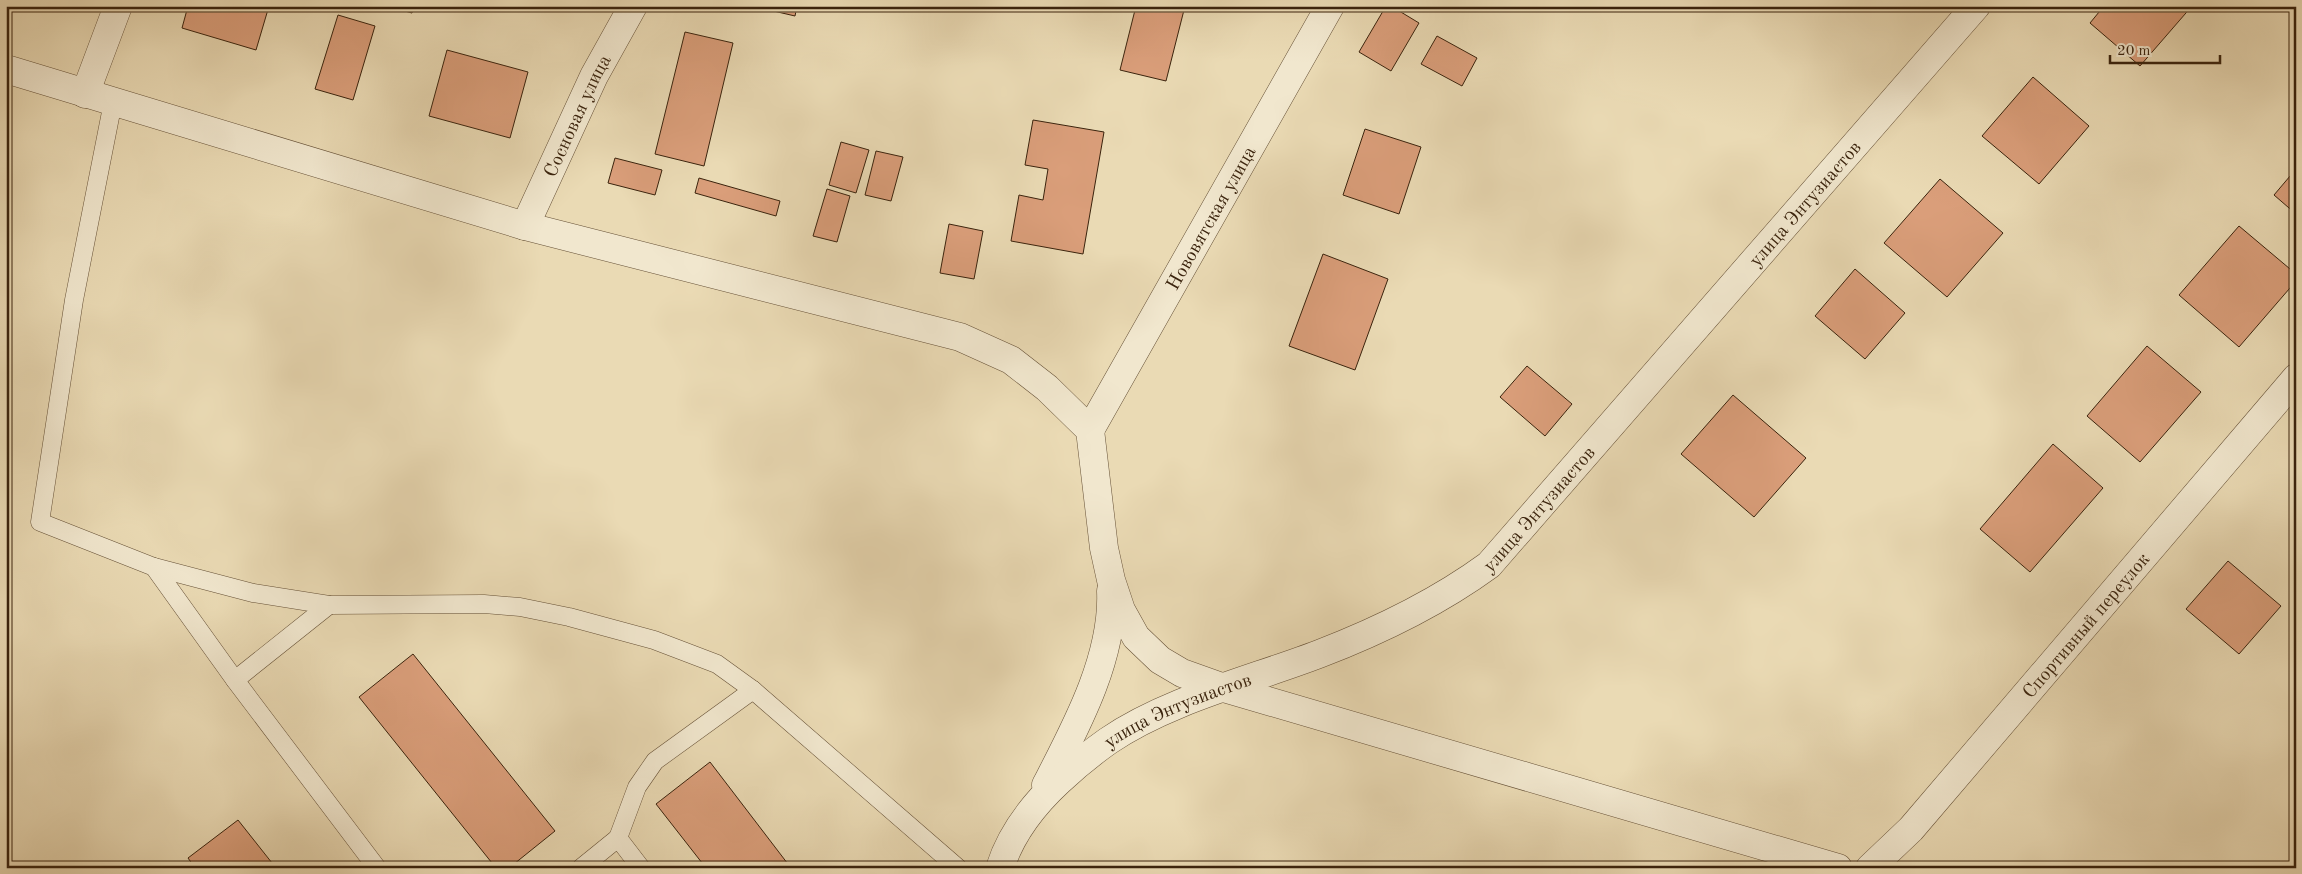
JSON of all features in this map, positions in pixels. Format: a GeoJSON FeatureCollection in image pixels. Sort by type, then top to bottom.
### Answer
{"type":"FeatureCollection","features":[{"type":"Feature","properties":{"kind":"street"},"geometry":{"type":"LineString","coordinates":[[85,94],[118,6]]}},
{"type":"Feature","properties":{"kind":"street","name":"Сосновая улица"},"geometry":{"type":"LineString","coordinates":[[525,226],[594,76],[633,6]]}},
{"type":"Feature","properties":{"kind":"street","name":"Нововятская улица"},"geometry":{"type":"LineString","coordinates":[[1090,430],[1330,6]]}},
{"type":"Feature","properties":{"kind":"street","name":"улица Энтузиастов"},"geometry":{"type":"LineString","coordinates":[[1000,868],[1010,840],[1037,801],[1075,766],[1109,740],[1159,713],[1320,654],[1414,613],[1453,591],[1489,565],[1976,6]]}},
{"type":"Feature","properties":{"kind":"street"},"geometry":{"type":"LineString","coordinates":[[6,69],[525,226],[960,337],[1011,360],[1047,388],[1090,430],[1104,548],[1111,580],[1121,610],[1136,637],[1160,660],[1182,673],[1224,688],[1838,868]]}},
{"type":"Feature","properties":{"kind":"street","name":"Спортивный переулок"},"geometry":{"type":"LineString","coordinates":[[1870,868],[1911,829],[2296,378]]}},
{"type":"Feature","properties":{"kind":"street"},"geometry":{"type":"LineString","coordinates":[[1037,801],[1080,714],[1106,647],[1112,614],[1111,580]]}},
{"type":"Feature","properties":{"kind":"lane"},"geometry":{"type":"LineString","coordinates":[[113,102],[74,300],[40,522],[154,567],[253,593],[329,604],[484,604],[520,607],[569,616],[654,640],[717,664],[753,690],[958,868]]}},
{"type":"Feature","properties":{"kind":"lane"},"geometry":{"type":"LineString","coordinates":[[154,567],[235,680],[377,868]]}},
{"type":"Feature","properties":{"kind":"lane"},"geometry":{"type":"LineString","coordinates":[[235,680],[329,604]]}},
{"type":"Feature","properties":{"kind":"lane"},"geometry":{"type":"LineString","coordinates":[[581,868],[618,838],[638,787],[656,761],[753,690]]}},
{"type":"Feature","properties":{"kind":"lane"},"geometry":{"type":"LineString","coordinates":[[618,838],[641,868]]}},
{"type":"Feature","properties":{"kind":"building"},"geometry":{"type":"Polygon","coordinates":[[[188,6],[269,6],[256,50],[182,28],[188,6]]]}},
{"type":"Feature","properties":{"kind":"building"},"geometry":{"type":"Polygon","coordinates":[[[387,6],[414,6],[412,13],[387,6]]]}},
{"type":"Feature","properties":{"kind":"building"},"geometry":{"type":"Polygon","coordinates":[[[752,6],[797,6],[795,16],[752,6]]]}},
{"type":"Feature","properties":{"kind":"building"},"geometry":{"type":"Polygon","coordinates":[[[1136,6],[1185,6],[1166,81],[1120,70],[1136,6]]]}},
{"type":"Feature","properties":{"kind":"building"},"geometry":{"type":"Polygon","coordinates":[[[1386,6],[1391,6],[1419,23],[1391,71],[1359,52],[1386,6]]]}},
{"type":"Feature","properties":{"kind":"building"},"geometry":{"type":"Polygon","coordinates":[[[2104,6],[2192,6],[2140,66],[2090,23],[2104,6]]]}},
{"type":"Feature","properties":{"kind":"building"},"geometry":{"type":"Polygon","coordinates":[[[338,15],[375,26],[353,100],[315,89],[338,15]]]}},
{"type":"Feature","properties":{"kind":"building"},"geometry":{"type":"Polygon","coordinates":[[[685,32],[733,43],[704,166],[655,154],[685,32]]]}},
{"type":"Feature","properties":{"kind":"building"},"geometry":{"type":"Polygon","coordinates":[[[1437,36],[1477,58],[1462,86],[1421,64],[1437,36]]]}},
{"type":"Feature","properties":{"kind":"building"},"geometry":{"type":"Polygon","coordinates":[[[447,50],[528,72],[510,138],[429,116],[447,50]]]}},
{"type":"Feature","properties":{"kind":"building"},"geometry":{"type":"Polygon","coordinates":[[[2033,77],[2089,126],[2039,184],[1982,136],[2033,77]]]}},
{"type":"Feature","properties":{"kind":"building"},"geometry":{"type":"Polygon","coordinates":[[[1033,120],[1104,132],[1083,254],[1011,241],[1019,195],[1043,200],[1048,169],[1025,165],[1033,120]]]}},
{"type":"Feature","properties":{"kind":"building"},"geometry":{"type":"Polygon","coordinates":[[[1365,129],[1421,147],[1399,214],[1343,195],[1365,129]]]}},
{"type":"Feature","properties":{"kind":"building"},"geometry":{"type":"Polygon","coordinates":[[[841,142],[869,150],[856,193],[829,185],[841,142]]]}},
{"type":"Feature","properties":{"kind":"building"},"geometry":{"type":"Polygon","coordinates":[[[876,151],[903,157],[891,201],[865,195],[876,151]]]}},
{"type":"Feature","properties":{"kind":"building"},"geometry":{"type":"Polygon","coordinates":[[[615,158],[662,170],[655,195],[608,183],[615,158]]]}},
{"type":"Feature","properties":{"kind":"building"},"geometry":{"type":"Polygon","coordinates":[[[2296,169],[2296,214],[2274,195],[2296,169]]]}},
{"type":"Feature","properties":{"kind":"building"},"geometry":{"type":"Polygon","coordinates":[[[699,178],[780,201],[776,216],[695,193],[699,178]]]}},
{"type":"Feature","properties":{"kind":"building"},"geometry":{"type":"Polygon","coordinates":[[[1940,179],[2003,233],[1947,297],[1884,243],[1940,179]]]}},
{"type":"Feature","properties":{"kind":"building"},"geometry":{"type":"Polygon","coordinates":[[[827,189],[850,196],[837,242],[813,236],[827,189]]]}},
{"type":"Feature","properties":{"kind":"building"},"geometry":{"type":"Polygon","coordinates":[[[949,224],[983,231],[974,279],[940,273],[949,224]]]}},
{"type":"Feature","properties":{"kind":"building"},"geometry":{"type":"Polygon","coordinates":[[[2239,226],[2296,274],[2296,281],[2239,347],[2179,295],[2239,226]]]}},
{"type":"Feature","properties":{"kind":"building"},"geometry":{"type":"Polygon","coordinates":[[[1323,254],[1388,279],[1355,370],[1289,346],[1323,254]]]}},
{"type":"Feature","properties":{"kind":"building"},"geometry":{"type":"Polygon","coordinates":[[[1855,269],[1905,313],[1865,359],[1815,316],[1855,269]]]}},
{"type":"Feature","properties":{"kind":"building"},"geometry":{"type":"Polygon","coordinates":[[[2147,346],[2201,392],[2140,462],[2087,416],[2147,346]]]}},
{"type":"Feature","properties":{"kind":"building"},"geometry":{"type":"Polygon","coordinates":[[[1527,366],[1572,404],[1545,436],[1500,397],[1527,366]]]}},
{"type":"Feature","properties":{"kind":"building"},"geometry":{"type":"Polygon","coordinates":[[[1733,395],[1806,458],[1754,517],[1681,454],[1733,395]]]}},
{"type":"Feature","properties":{"kind":"building"},"geometry":{"type":"Polygon","coordinates":[[[2053,444],[2103,488],[2030,572],[1980,529],[2053,444]]]}},
{"type":"Feature","properties":{"kind":"building"},"geometry":{"type":"Polygon","coordinates":[[[2228,561],[2281,606],[2239,654],[2186,609],[2228,561]]]}},
{"type":"Feature","properties":{"kind":"building"},"geometry":{"type":"Polygon","coordinates":[[[413,654],[555,831],[509,868],[496,868],[359,697],[413,654]]]}},
{"type":"Feature","properties":{"kind":"building"},"geometry":{"type":"Polygon","coordinates":[[[710,762],[791,868],[706,868],[656,804],[710,762]]]}},
{"type":"Feature","properties":{"kind":"building"},"geometry":{"type":"Polygon","coordinates":[[[238,820],[276,868],[195,868],[188,858],[238,820]]]}}]}
